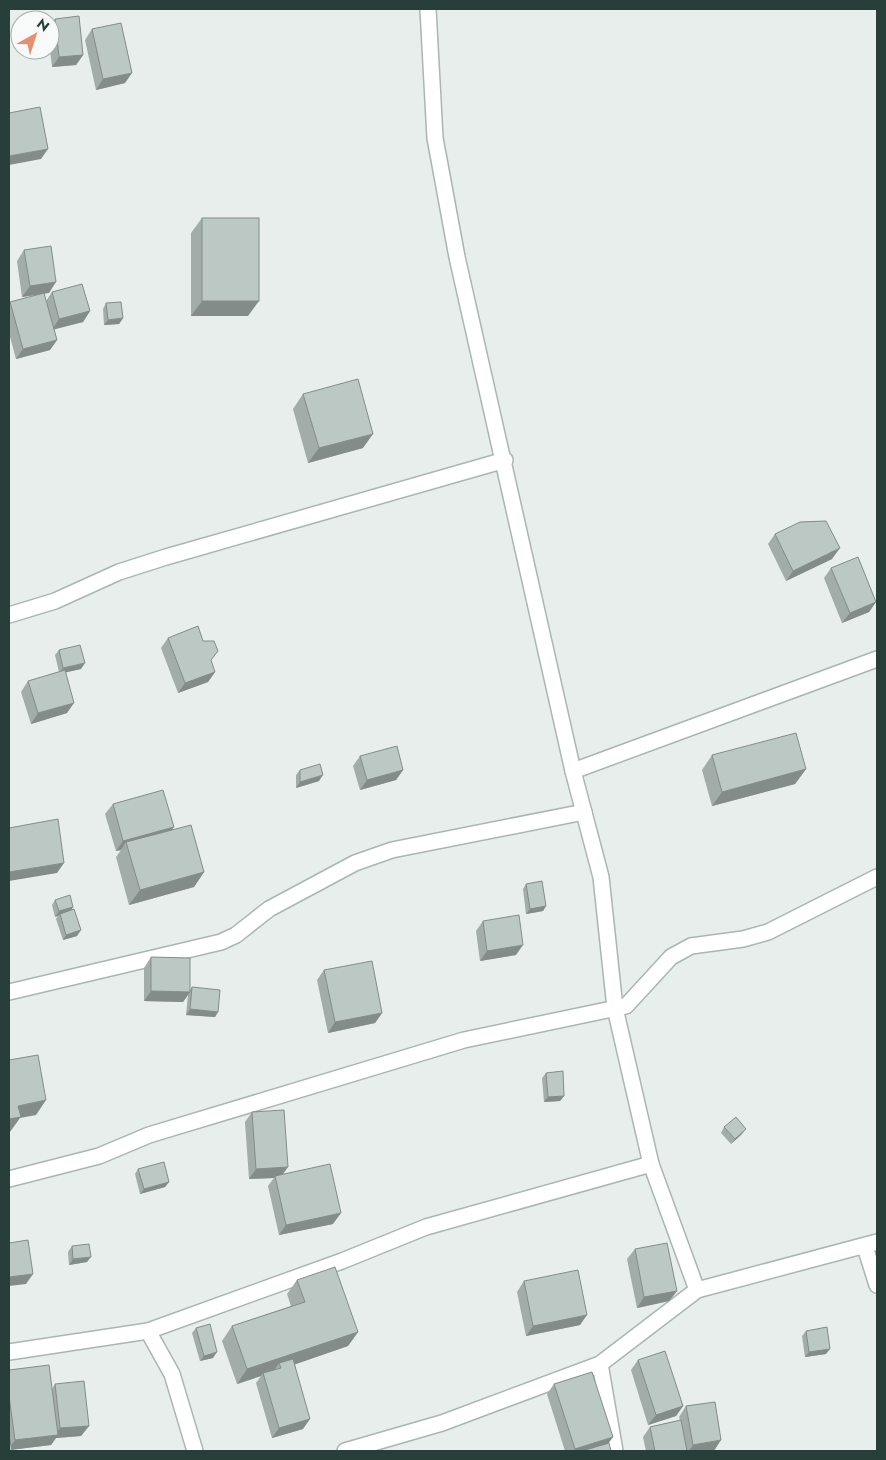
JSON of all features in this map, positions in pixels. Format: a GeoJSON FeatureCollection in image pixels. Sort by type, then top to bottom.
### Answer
{"type":"FeatureCollection","features":[{"type":"Feature","properties":{"kind":"street"},"geometry":{"type":"LineString","coordinates":[[428,9],[435,138],[457,257],[505,460],[573,771],[601,877],[614,1008],[651,1164],[697,1290]]}},
{"type":"Feature","properties":{"kind":"street"},"geometry":{"type":"LineString","coordinates":[[9,615],[56,601],[119,572],[166,557],[505,460]]}},
{"type":"Feature","properties":{"kind":"street"},"geometry":{"type":"LineString","coordinates":[[573,771],[877,659]]}},
{"type":"Feature","properties":{"kind":"street"},"geometry":{"type":"LineString","coordinates":[[9,992],[221,942],[236,935],[269,909],[312,885],[355,863],[392,850],[584,812]]}},
{"type":"Feature","properties":{"kind":"street"},"geometry":{"type":"LineString","coordinates":[[9,1179],[99,1156],[149,1135],[464,1040],[626,1006],[671,957],[691,946],[743,939],[768,932],[877,878]]}},
{"type":"Feature","properties":{"kind":"street"},"geometry":{"type":"LineString","coordinates":[[9,1352],[148,1331],[342,1261],[426,1227],[651,1164]]}},
{"type":"Feature","properties":{"kind":"street"},"geometry":{"type":"LineString","coordinates":[[345,1451],[442,1423],[600,1364],[697,1290],[871,1244],[877,1285]]}},
{"type":"Feature","properties":{"kind":"street"},"geometry":{"type":"LineString","coordinates":[[148,1331],[172,1374],[195,1451]]}},
{"type":"Feature","properties":{"kind":"street"},"geometry":{"type":"LineString","coordinates":[[600,1364],[614,1451]]}},
{"type":"Feature","properties":{"kind":"building"},"geometry":{"type":"Polygon","coordinates":[[[79,16],[83,55],[60,57],[60,18],[79,16]]]}},
{"type":"Feature","properties":{"kind":"building"},"geometry":{"type":"Polygon","coordinates":[[[121,23],[132,73],[103,79],[92,29],[121,23]]]}},
{"type":"Feature","properties":{"kind":"building"},"geometry":{"type":"Polygon","coordinates":[[[40,107],[48,149],[9,156],[9,113],[40,107]]]}},
{"type":"Feature","properties":{"kind":"building"},"geometry":{"type":"Polygon","coordinates":[[[202,218],[259,218],[259,301],[202,301],[202,218]]]}},
{"type":"Feature","properties":{"kind":"building"},"geometry":{"type":"Polygon","coordinates":[[[51,246],[56,282],[30,286],[24,250],[51,246]]]}},
{"type":"Feature","properties":{"kind":"building"},"geometry":{"type":"Polygon","coordinates":[[[82,284],[90,311],[59,319],[52,292],[82,284]]]}},
{"type":"Feature","properties":{"kind":"building"},"geometry":{"type":"Polygon","coordinates":[[[44,293],[57,340],[23,349],[10,302],[44,293]]]}},
{"type":"Feature","properties":{"kind":"building"},"geometry":{"type":"Polygon","coordinates":[[[121,302],[123,318],[108,320],[106,303],[121,302]]]}},
{"type":"Feature","properties":{"kind":"building"},"geometry":{"type":"Polygon","coordinates":[[[358,379],[373,434],[319,448],[303,394],[358,379]]]}},
{"type":"Feature","properties":{"kind":"building"},"geometry":{"type":"Polygon","coordinates":[[[826,521],[840,548],[793,571],[775,534],[800,522],[826,521]]]}},
{"type":"Feature","properties":{"kind":"building"},"geometry":{"type":"Polygon","coordinates":[[[858,557],[876,602],[850,613],[831,568],[858,557]]]}},
{"type":"Feature","properties":{"kind":"building"},"geometry":{"type":"Polygon","coordinates":[[[198,626],[203,641],[214,641],[218,651],[211,660],[215,672],[185,683],[168,638],[198,626]]]}},
{"type":"Feature","properties":{"kind":"building"},"geometry":{"type":"Polygon","coordinates":[[[80,645],[85,663],[63,668],[59,650],[80,645]]]}},
{"type":"Feature","properties":{"kind":"building"},"geometry":{"type":"Polygon","coordinates":[[[65,670],[74,703],[38,713],[28,681],[65,670]]]}},
{"type":"Feature","properties":{"kind":"building"},"geometry":{"type":"Polygon","coordinates":[[[796,733],[806,769],[722,792],[712,755],[796,733]]]}},
{"type":"Feature","properties":{"kind":"building"},"geometry":{"type":"Polygon","coordinates":[[[397,746],[403,770],[367,780],[360,756],[397,746]]]}},
{"type":"Feature","properties":{"kind":"building"},"geometry":{"type":"Polygon","coordinates":[[[320,764],[323,775],[300,782],[300,770],[320,764]]]}},
{"type":"Feature","properties":{"kind":"building"},"geometry":{"type":"Polygon","coordinates":[[[163,790],[174,827],[123,841],[113,804],[163,790]]]}},
{"type":"Feature","properties":{"kind":"building"},"geometry":{"type":"Polygon","coordinates":[[[58,819],[64,863],[9,872],[9,828],[58,819]]]}},
{"type":"Feature","properties":{"kind":"building"},"geometry":{"type":"Polygon","coordinates":[[[191,825],[204,872],[140,890],[126,842],[191,825]]]}},
{"type":"Feature","properties":{"kind":"building"},"geometry":{"type":"Polygon","coordinates":[[[542,881],[546,906],[530,909],[526,884],[542,881]]]}},
{"type":"Feature","properties":{"kind":"building"},"geometry":{"type":"Polygon","coordinates":[[[70,895],[73,907],[59,911],[55,900],[70,895]]]}},
{"type":"Feature","properties":{"kind":"building"},"geometry":{"type":"Polygon","coordinates":[[[74,909],[81,930],[66,935],[60,914],[74,909]]]}},
{"type":"Feature","properties":{"kind":"building"},"geometry":{"type":"Polygon","coordinates":[[[519,915],[523,945],[487,951],[483,921],[519,915]]]}},
{"type":"Feature","properties":{"kind":"building"},"geometry":{"type":"Polygon","coordinates":[[[151,957],[190,958],[190,992],[151,991],[151,957]]]}},
{"type":"Feature","properties":{"kind":"building"},"geometry":{"type":"Polygon","coordinates":[[[372,961],[382,1013],[335,1022],[324,970],[372,961]]]}},
{"type":"Feature","properties":{"kind":"building"},"geometry":{"type":"Polygon","coordinates":[[[192,987],[220,990],[218,1012],[190,1009],[192,987]]]}},
{"type":"Feature","properties":{"kind":"building"},"geometry":{"type":"Polygon","coordinates":[[[38,1055],[46,1100],[18,1106],[21,1117],[9,1119],[9,1060],[38,1055]]]}},
{"type":"Feature","properties":{"kind":"building"},"geometry":{"type":"Polygon","coordinates":[[[563,1071],[564,1096],[548,1097],[546,1073],[563,1071]]]}},
{"type":"Feature","properties":{"kind":"building"},"geometry":{"type":"Polygon","coordinates":[[[284,1110],[288,1167],[256,1169],[252,1112],[284,1110]]]}},
{"type":"Feature","properties":{"kind":"building"},"geometry":{"type":"Polygon","coordinates":[[[736,1117],[746,1129],[735,1139],[724,1127],[736,1117]]]}},
{"type":"Feature","properties":{"kind":"building"},"geometry":{"type":"Polygon","coordinates":[[[164,1162],[169,1182],[144,1189],[138,1169],[164,1162]]]}},
{"type":"Feature","properties":{"kind":"building"},"geometry":{"type":"Polygon","coordinates":[[[330,1164],[341,1213],[286,1225],[275,1176],[330,1164]]]}},
{"type":"Feature","properties":{"kind":"building"},"geometry":{"type":"Polygon","coordinates":[[[28,1240],[33,1274],[9,1277],[9,1243],[28,1240]]]}},
{"type":"Feature","properties":{"kind":"building"},"geometry":{"type":"Polygon","coordinates":[[[667,1243],[677,1291],[644,1297],[635,1249],[667,1243]]]}},
{"type":"Feature","properties":{"kind":"building"},"geometry":{"type":"Polygon","coordinates":[[[89,1244],[91,1257],[73,1259],[72,1246],[89,1244]]]}},
{"type":"Feature","properties":{"kind":"building"},"geometry":{"type":"Polygon","coordinates":[[[335,1267],[358,1332],[247,1369],[232,1326],[305,1302],[297,1280],[335,1267]]]}},
{"type":"Feature","properties":{"kind":"building"},"geometry":{"type":"Polygon","coordinates":[[[578,1270],[587,1315],[533,1326],[524,1281],[578,1270]]]}},
{"type":"Feature","properties":{"kind":"building"},"geometry":{"type":"Polygon","coordinates":[[[210,1324],[217,1352],[204,1356],[196,1328],[210,1324]]]}},
{"type":"Feature","properties":{"kind":"building"},"geometry":{"type":"Polygon","coordinates":[[[827,1327],[830,1349],[809,1352],[806,1331],[827,1327]]]}},
{"type":"Feature","properties":{"kind":"building"},"geometry":{"type":"Polygon","coordinates":[[[665,1351],[683,1406],[656,1415],[638,1360],[665,1351]]]}},
{"type":"Feature","properties":{"kind":"building"},"geometry":{"type":"Polygon","coordinates":[[[293,1359],[310,1419],[279,1428],[263,1373],[281,1368],[279,1363],[293,1359]]]}},
{"type":"Feature","properties":{"kind":"building"},"geometry":{"type":"Polygon","coordinates":[[[49,1365],[58,1435],[15,1440],[9,1396],[9,1370],[49,1365]]]}},
{"type":"Feature","properties":{"kind":"building"},"geometry":{"type":"Polygon","coordinates":[[[592,1372],[613,1437],[575,1449],[554,1384],[592,1372]]]}},
{"type":"Feature","properties":{"kind":"building"},"geometry":{"type":"Polygon","coordinates":[[[84,1381],[89,1426],[60,1428],[55,1384],[84,1381]]]}},
{"type":"Feature","properties":{"kind":"building"},"geometry":{"type":"Polygon","coordinates":[[[715,1402],[721,1440],[693,1445],[686,1406],[715,1402]]]}},
{"type":"Feature","properties":{"kind":"building"},"geometry":{"type":"Polygon","coordinates":[[[681,1420],[687,1451],[655,1451],[650,1427],[681,1420]]]}},
{"type":"Feature","properties":{"kind":"building"},"geometry":{"type":"Polygon","coordinates":[[[9,1435],[12,1451],[9,1451],[9,1435]]]}},
{"type":"Feature","properties":{"kind":"building"},"geometry":{"type":"Polygon","coordinates":[[[609,1443],[611,1451],[582,1451],[609,1443]]]}}]}
